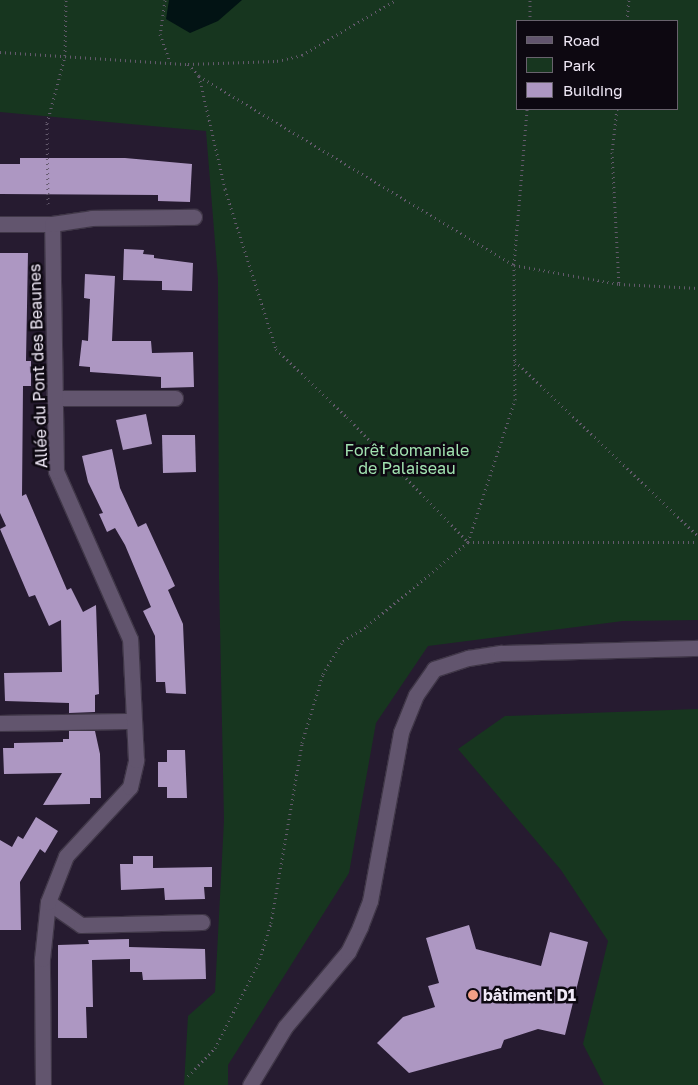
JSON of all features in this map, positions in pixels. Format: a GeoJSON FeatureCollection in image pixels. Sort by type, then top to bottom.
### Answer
{"type":"FeatureCollection","features":[{"type":"Feature","properties":{"kind":"street"},"geometry":{"type":"LineString","coordinates":[[0,224],[52,224],[92,218],[194,217]]}},
{"type":"Feature","properties":{"kind":"street","name":"Allée du Pont des Beaunes"},"geometry":{"type":"LineString","coordinates":[[43,1085],[42,960],[48,902],[66,856],[130,787],[136,760],[130,639],[56,471],[52,224]]}},
{"type":"Feature","properties":{"kind":"street"},"geometry":{"type":"LineString","coordinates":[[54,398],[175,398]]}},
{"type":"Feature","properties":{"kind":"street"},"geometry":{"type":"LineString","coordinates":[[250,1085],[285,1027],[348,952],[360,927],[370,901],[401,732],[416,696],[434,669],[468,658],[501,653],[698,648]]}},
{"type":"Feature","properties":{"kind":"street"},"geometry":{"type":"LineString","coordinates":[[0,723],[134,721]]}},
{"type":"Feature","properties":{"kind":"street"},"geometry":{"type":"LineString","coordinates":[[48,902],[82,925],[202,922]]}},
{"type":"Feature","properties":{"kind":"path"},"geometry":{"type":"LineString","coordinates":[[52,224],[47,199],[47,123],[65,56],[66,0]]}},
{"type":"Feature","properties":{"kind":"path"},"geometry":{"type":"LineString","coordinates":[[165,0],[160,34],[170,62]]}},
{"type":"Feature","properties":{"kind":"path"},"geometry":{"type":"LineString","coordinates":[[0,52],[188,64],[277,61],[302,55],[396,0]]}},
{"type":"Feature","properties":{"kind":"path"},"geometry":{"type":"LineString","coordinates":[[530,0],[530,20]]}},
{"type":"Feature","properties":{"kind":"path"},"geometry":{"type":"LineString","coordinates":[[627,20],[629,0]]}},
{"type":"Feature","properties":{"kind":"path"},"geometry":{"type":"LineString","coordinates":[[188,64],[199,76],[514,265],[619,284],[698,288]]}},
{"type":"Feature","properties":{"kind":"path"},"geometry":{"type":"LineString","coordinates":[[199,76],[226,189],[276,349],[354,424],[468,542],[698,542]]}},
{"type":"Feature","properties":{"kind":"path"},"geometry":{"type":"LineString","coordinates":[[188,1076],[215,1048],[258,964],[272,924],[302,743],[323,674],[343,641],[367,626],[468,542],[515,400],[514,265],[527,110]]}},
{"type":"Feature","properties":{"kind":"path"},"geometry":{"type":"LineString","coordinates":[[617,110],[612,152],[619,284]]}},
{"type":"Feature","properties":{"kind":"path"},"geometry":{"type":"LineString","coordinates":[[515,360],[698,536]]}},
{"type":"Feature","properties":{"kind":"green space","name":"Forêt domaniale de Palaiseau"},"geometry":{"type":"Polygon","coordinates":[[[0,0],[698,0],[698,620],[623,621],[428,646],[376,723],[349,873],[228,1065],[228,1085],[184,1085],[188,1016],[215,992],[224,820],[219,578],[218,279],[206,131],[0,112],[0,0]]]}},
{"type":"Feature","properties":{"kind":"green space"},"geometry":{"type":"Polygon","coordinates":[[[698,709],[698,1085],[604,1085],[583,1044],[608,941],[561,870],[458,749],[505,716],[698,709]]]}},
{"type":"Feature","properties":{"kind":"shaded area"},"geometry":{"type":"Polygon","coordinates":[[[169,0],[242,0],[218,21],[190,33],[166,19],[169,0]]]}},
{"type":"Feature","properties":{"kind":"building"},"geometry":{"type":"Polygon","coordinates":[[[20,158],[125,158],[192,164],[190,202],[158,201],[158,195],[0,194],[0,164],[20,164],[20,158]]]}},
{"type":"Feature","properties":{"kind":"building"},"geometry":{"type":"Polygon","coordinates":[[[124,249],[144,250],[143,254],[154,255],[154,258],[193,263],[192,291],[162,290],[162,281],[123,280],[124,249]]]}},
{"type":"Feature","properties":{"kind":"building"},"geometry":{"type":"Polygon","coordinates":[[[0,253],[28,253],[26,361],[31,361],[31,386],[23,386],[22,496],[26,494],[67,590],[71,588],[83,612],[96,605],[99,694],[95,695],[95,712],[69,713],[69,703],[5,701],[4,673],[62,672],[61,620],[49,626],[35,595],[29,597],[0,529],[6,526],[0,513],[0,253]]]}},
{"type":"Feature","properties":{"kind":"building"},"geometry":{"type":"Polygon","coordinates":[[[85,274],[115,276],[112,341],[151,341],[152,353],[193,352],[194,387],[161,388],[161,377],[90,372],[90,367],[79,366],[82,340],[88,341],[90,299],[84,298],[85,274]]]}},
{"type":"Feature","properties":{"kind":"building"},"geometry":{"type":"Polygon","coordinates":[[[146,414],[152,444],[123,450],[116,420],[146,414]]]}},
{"type":"Feature","properties":{"kind":"building"},"geometry":{"type":"Polygon","coordinates":[[[162,435],[195,435],[196,472],[163,473],[162,435]]]}},
{"type":"Feature","properties":{"kind":"building"},"geometry":{"type":"Polygon","coordinates":[[[112,449],[120,488],[138,527],[146,523],[175,586],[168,590],[183,624],[186,694],[166,693],[165,682],[156,682],[155,636],[143,611],[151,607],[125,545],[115,528],[107,532],[99,514],[103,513],[88,482],[82,456],[112,449]]]}},
{"type":"Feature","properties":{"kind":"building"},"geometry":{"type":"Polygon","coordinates":[[[69,731],[95,731],[100,754],[101,798],[90,798],[90,804],[43,805],[62,773],[4,774],[3,748],[14,748],[14,743],[63,742],[63,739],[69,739],[69,731]]]}},
{"type":"Feature","properties":{"kind":"building"},"geometry":{"type":"Polygon","coordinates":[[[167,750],[185,750],[187,798],[167,798],[167,787],[158,787],[158,762],[167,762],[167,750]]]}},
{"type":"Feature","properties":{"kind":"building"},"geometry":{"type":"Polygon","coordinates":[[[36,817],[58,831],[45,853],[40,849],[20,882],[21,930],[0,930],[0,840],[12,847],[18,836],[23,839],[36,817]]]}},
{"type":"Feature","properties":{"kind":"building"},"geometry":{"type":"Polygon","coordinates":[[[133,856],[153,856],[153,868],[212,867],[212,887],[204,887],[205,899],[165,900],[164,888],[121,890],[120,864],[133,864],[133,856]]]}},
{"type":"Feature","properties":{"kind":"building","name":"bâtiment D1"},"geometry":{"type":"Polygon","coordinates":[[[469,925],[476,949],[541,966],[550,932],[588,942],[565,1035],[538,1029],[504,1040],[501,1048],[409,1073],[377,1043],[403,1017],[435,1007],[428,986],[439,983],[426,938],[469,925]]]}},
{"type":"Feature","properties":{"kind":"building"},"geometry":{"type":"Polygon","coordinates":[[[129,939],[129,947],[205,949],[206,979],[143,980],[142,972],[130,972],[130,959],[92,960],[93,1007],[86,1007],[87,1038],[58,1038],[58,945],[89,944],[88,940],[129,939]]]}},
{"type":"Feature","properties":{"kind":"place","name":"bâtiment D1"},"geometry":{"type":"Point","coordinates":[473,995]}}]}
